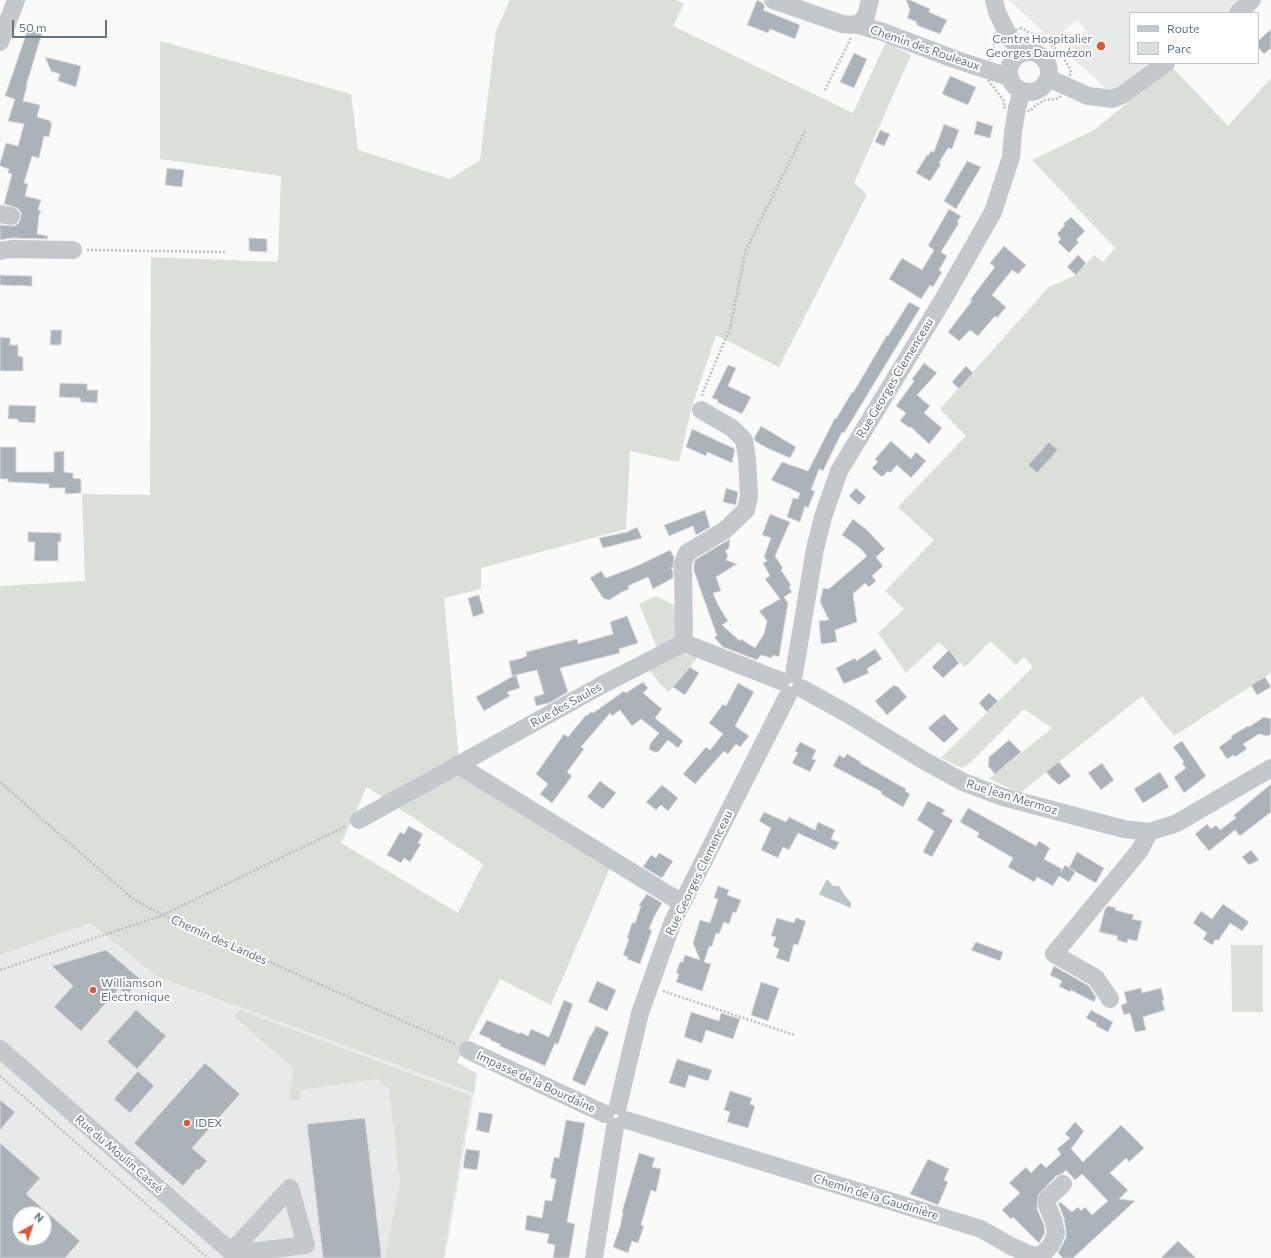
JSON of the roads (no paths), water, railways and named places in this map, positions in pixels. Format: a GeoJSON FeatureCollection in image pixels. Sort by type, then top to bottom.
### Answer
{"type":"FeatureCollection","features":[{"type":"Feature","properties":{"kind":"street"},"geometry":{"type":"LineString","coordinates":[[0,42],[16,0]]}},
{"type":"Feature","properties":{"kind":"street","name":"Chemin des Rouleaux"},"geometry":{"type":"LineString","coordinates":[[773,0],[842,24],[858,25],[883,32],[954,60],[1009,77]]}},
{"type":"Feature","properties":{"kind":"street"},"geometry":{"type":"LineString","coordinates":[[858,25],[866,16],[870,0]]}},
{"type":"Feature","properties":{"kind":"street"},"geometry":{"type":"LineString","coordinates":[[994,0],[997,12],[1007,34],[1023,53]]}},
{"type":"Feature","properties":{"kind":"street"},"geometry":{"type":"LineString","coordinates":[[1239,12],[1252,0]]}},
{"type":"Feature","properties":{"kind":"street"},"geometry":{"type":"LineString","coordinates":[[1034,52],[1044,59],[1049,70],[1048,78],[1043,86],[1036,91],[1026,92],[1020,99],[1016,88],[1009,77],[1008,71],[1013,60],[1023,53],[1034,52]]}},
{"type":"Feature","properties":{"kind":"street"},"geometry":{"type":"LineString","coordinates":[[1048,78],[1088,96],[1113,99],[1122,95],[1165,64]]}},
{"type":"Feature","properties":{"kind":"street","name":"Rue Georges Clemenceau"},"geometry":{"type":"LineString","coordinates":[[594,1258],[616,1117],[640,1013],[673,921],[791,684],[815,548],[823,518],[839,471],[944,298],[992,212],[1011,157],[1020,99]]}},
{"type":"Feature","properties":{"kind":"street"},"geometry":{"type":"LineString","coordinates":[[0,251],[11,249],[73,250]]}},
{"type":"Feature","properties":{"kind":"street"},"geometry":{"type":"LineString","coordinates":[[701,410],[732,428],[744,440],[747,458],[749,496],[746,510],[736,520],[725,530],[687,553],[683,562],[684,643],[791,684]]}},
{"type":"Feature","properties":{"kind":"street","name":"Rue des Saules"},"geometry":{"type":"LineString","coordinates":[[359,820],[600,686],[684,643]]}},
{"type":"Feature","properties":{"kind":"street","name":"Rue Jean Mermoz"},"geometry":{"type":"LineString","coordinates":[[791,684],[848,714],[923,760],[963,782],[1003,797],[1124,829],[1149,832],[1177,823],[1271,768]]}},
{"type":"Feature","properties":{"kind":"street"},"geometry":{"type":"LineString","coordinates":[[458,765],[682,903]]}},
{"type":"Feature","properties":{"kind":"street"},"geometry":{"type":"LineString","coordinates":[[1110,999],[1096,978],[1054,954],[1140,850],[1149,832]]}},
{"type":"Feature","properties":{"kind":"street","name":"Rue du Moulin Cassé"},"geometry":{"type":"LineString","coordinates":[[0,1049],[238,1256]]}},
{"type":"Feature","properties":{"kind":"street","name":"Impasse de la Bourdaine"},"geometry":{"type":"LineString","coordinates":[[468,1050],[616,1117]]}},
{"type":"Feature","properties":{"kind":"street","name":"Chemin de la Gaudinière"},"geometry":{"type":"LineString","coordinates":[[616,1117],[981,1229],[1010,1246],[1034,1256],[1043,1254],[1051,1245],[1056,1234],[1054,1222],[1047,1205],[1047,1199],[1063,1184]]}},
{"type":"Feature","properties":{"kind":"place","name":"Centre Hospitalier Georges Daumézon"},"geometry":{"type":"Point","coordinates":[1101,46]}},
{"type":"Feature","properties":{"kind":"place","name":"Williamson Electronique"},"geometry":{"type":"Point","coordinates":[93,990]}},
{"type":"Feature","properties":{"kind":"place","name":"IDEX"},"geometry":{"type":"Point","coordinates":[187,1123]}}]}
